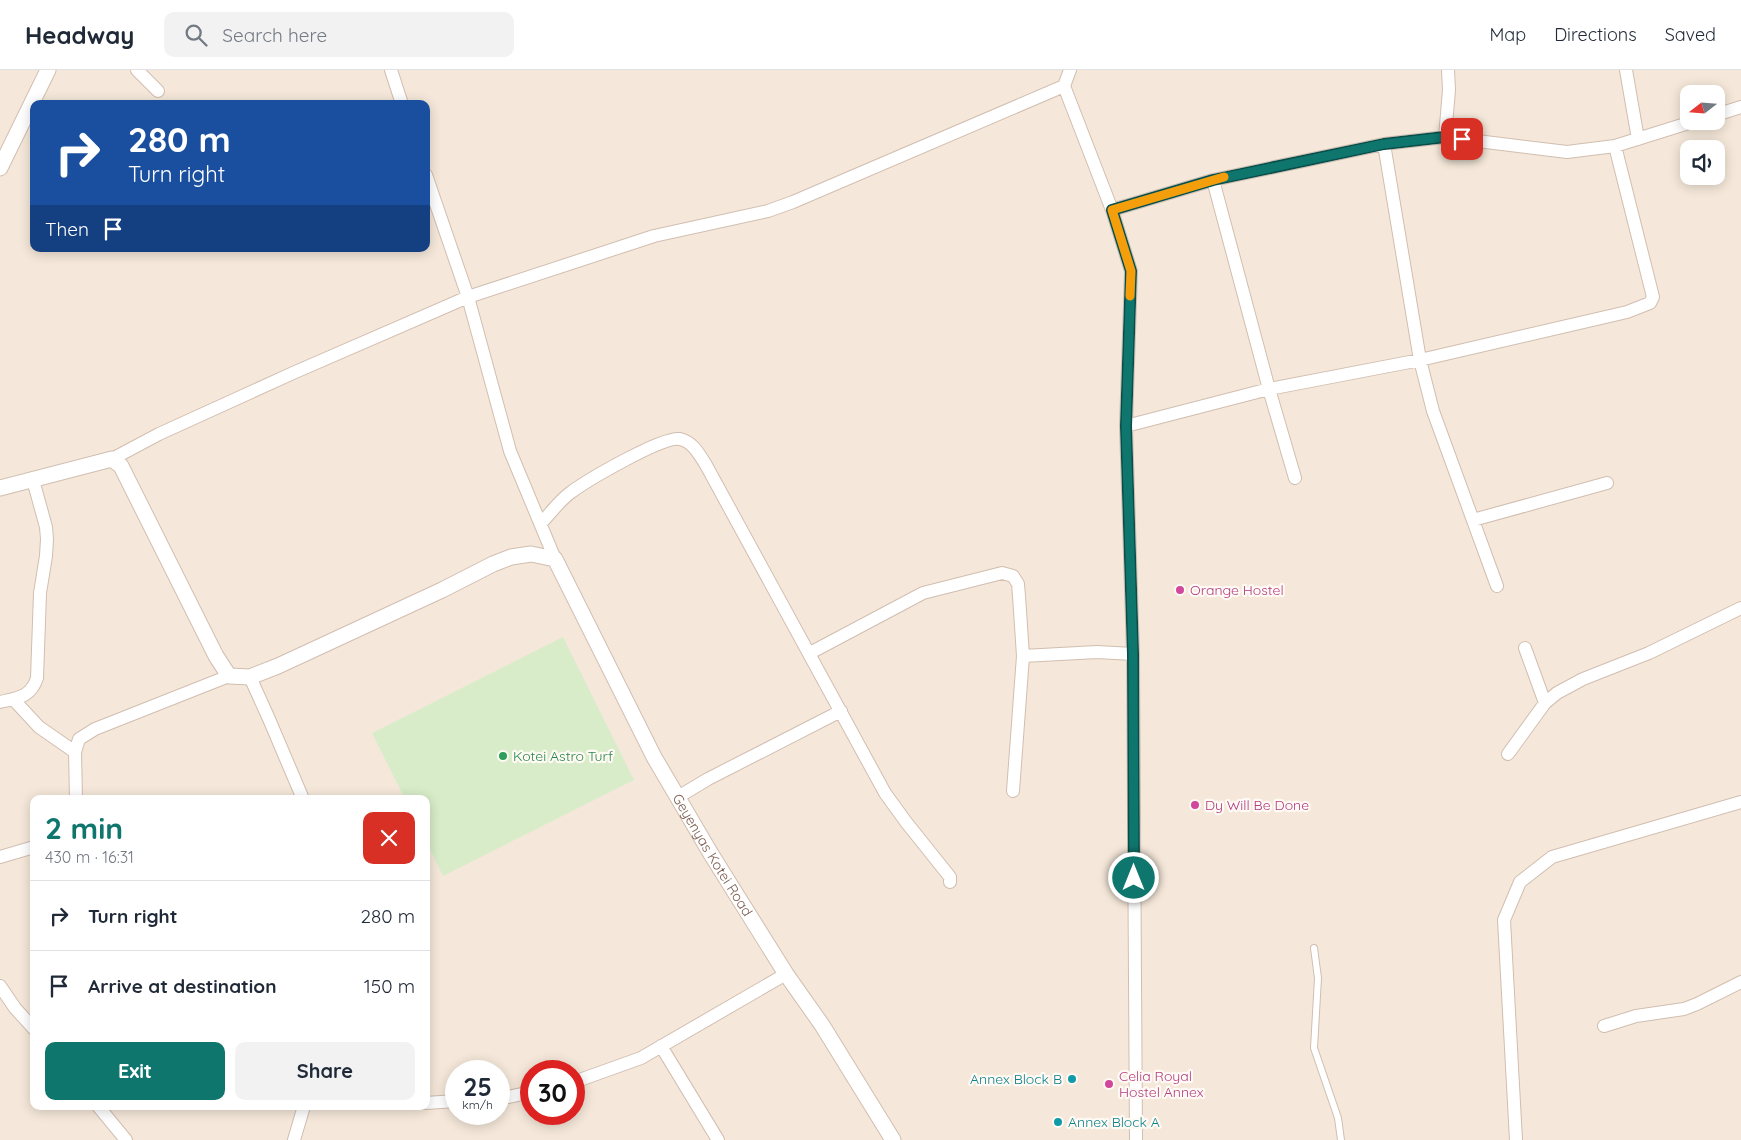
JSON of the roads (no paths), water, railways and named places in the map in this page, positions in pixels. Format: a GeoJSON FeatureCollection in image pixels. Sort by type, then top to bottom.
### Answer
{"type":"FeatureCollection","features":[{"type":"Feature","properties":{"kind":"street"},"geometry":{"type":"LineString","coordinates":[[33,100],[48,70]]}},
{"type":"Feature","properties":{"kind":"street"},"geometry":{"type":"LineString","coordinates":[[137,70],[158,91]]}},
{"type":"Feature","properties":{"kind":"street"},"geometry":{"type":"LineString","coordinates":[[391,70],[401,100]]}},
{"type":"Feature","properties":{"kind":"street"},"geometry":{"type":"LineString","coordinates":[[1070,70],[1064,86],[1112,210],[1131,271],[1126,426],[1133,654],[1133,947],[1136,1140]]}},
{"type":"Feature","properties":{"kind":"street"},"geometry":{"type":"LineString","coordinates":[[1445,137],[1449,90],[1448,70]]}},
{"type":"Feature","properties":{"kind":"street"},"geometry":{"type":"LineString","coordinates":[[1626,70],[1638,139]]}},
{"type":"Feature","properties":{"kind":"street"},"geometry":{"type":"LineString","coordinates":[[0,488],[112,459],[159,434],[293,372],[468,297],[654,236],[768,210],[794,202],[1064,86]]}},
{"type":"Feature","properties":{"kind":"street"},"geometry":{"type":"LineString","coordinates":[[0,168],[30,107]]}},
{"type":"Feature","properties":{"kind":"street"},"geometry":{"type":"LineString","coordinates":[[1725,112],[1741,107]]}},
{"type":"Feature","properties":{"kind":"street"},"geometry":{"type":"LineString","coordinates":[[1112,210],[1213,180],[1384,144],[1445,137],[1567,152],[1616,146],[1680,126]]}},
{"type":"Feature","properties":{"kind":"street"},"geometry":{"type":"LineString","coordinates":[[1384,144],[1420,360],[1434,411],[1497,586]]}},
{"type":"Feature","properties":{"kind":"street"},"geometry":{"type":"LineString","coordinates":[[1126,426],[1269,389],[1420,360],[1627,312],[1650,303],[1653,297],[1616,146]]}},
{"type":"Feature","properties":{"kind":"street"},"geometry":{"type":"LineString","coordinates":[[1213,180],[1295,478]]}},
{"type":"Feature","properties":{"kind":"street"},"geometry":{"type":"LineString","coordinates":[[430,187],[468,297],[510,451],[555,559]]}},
{"type":"Feature","properties":{"kind":"street"},"geometry":{"type":"LineString","coordinates":[[540,524],[569,494],[614,466],[664,441],[678,439],[692,444],[706,465],[810,653],[885,793],[950,877],[950,882]]}},
{"type":"Feature","properties":{"kind":"street"},"geometry":{"type":"LineString","coordinates":[[112,459],[121,466],[133,488],[216,656],[229,676]]}},
{"type":"Feature","properties":{"kind":"street"},"geometry":{"type":"LineString","coordinates":[[0,702],[24,696],[33,689],[36,678],[40,593],[46,556],[46,527],[34,480]]}},
{"type":"Feature","properties":{"kind":"street"},"geometry":{"type":"LineString","coordinates":[[1473,520],[1607,483]]}},
{"type":"Feature","properties":{"kind":"street"},"geometry":{"type":"LineString","coordinates":[[76,795],[74,752],[79,739],[91,732],[229,676],[250,676],[278,666],[511,557],[532,554],[555,559]]}},
{"type":"Feature","properties":{"kind":"street","name":"Geyenyas Kotei Road"},"geometry":{"type":"LineString","coordinates":[[555,559],[654,757],[711,854],[786,974],[822,1025],[893,1140]]}},
{"type":"Feature","properties":{"kind":"street"},"geometry":{"type":"LineString","coordinates":[[810,653],[923,593],[1002,572],[1013,576],[1018,584],[1023,656],[1013,791]]}},
{"type":"Feature","properties":{"kind":"street"},"geometry":{"type":"LineString","coordinates":[[1508,754],[1545,703],[1557,693],[1567,687],[1649,653],[1741,608]]}},
{"type":"Feature","properties":{"kind":"street"},"geometry":{"type":"LineString","coordinates":[[1525,648],[1545,703]]}},
{"type":"Feature","properties":{"kind":"street"},"geometry":{"type":"LineString","coordinates":[[1023,656],[1097,652],[1133,654]]}},
{"type":"Feature","properties":{"kind":"street"},"geometry":{"type":"LineString","coordinates":[[250,676],[301,795]]}},
{"type":"Feature","properties":{"kind":"street"},"geometry":{"type":"LineString","coordinates":[[13,699],[39,728],[74,752]]}},
{"type":"Feature","properties":{"kind":"street"},"geometry":{"type":"LineString","coordinates":[[678,797],[841,711]]}},
{"type":"Feature","properties":{"kind":"street"},"geometry":{"type":"LineString","coordinates":[[1516,1140],[1504,920],[1520,882],[1552,857],[1740,806]]}},
{"type":"Feature","properties":{"kind":"street"},"geometry":{"type":"LineString","coordinates":[[0,857],[30,848]]}},
{"type":"Feature","properties":{"kind":"street"},"geometry":{"type":"LineString","coordinates":[[585,1078],[641,1058],[786,974]]}},
{"type":"Feature","properties":{"kind":"street"},"geometry":{"type":"LineString","coordinates":[[1604,1026],[1636,1016],[1684,1009],[1741,982]]}},
{"type":"Feature","properties":{"kind":"street"},"geometry":{"type":"LineString","coordinates":[[1,988],[30,1025]]}},
{"type":"Feature","properties":{"kind":"street"},"geometry":{"type":"LineString","coordinates":[[661,1046],[718,1140]]}},
{"type":"Feature","properties":{"kind":"street"},"geometry":{"type":"LineString","coordinates":[[430,1103],[445,1102]]}},
{"type":"Feature","properties":{"kind":"street"},"geometry":{"type":"LineString","coordinates":[[101,1110],[126,1140]]}},
{"type":"Feature","properties":{"kind":"street"},"geometry":{"type":"LineString","coordinates":[[294,1140],[303,1110]]}},
{"type":"Feature","properties":{"kind":"lane"},"geometry":{"type":"LineString","coordinates":[[1314,948],[1318,978],[1314,1048],[1338,1118],[1341,1140]]}},
{"type":"Feature","properties":{"kind":"place","name":"Orange Hostel"},"geometry":{"type":"Point","coordinates":[1180,590]}},
{"type":"Feature","properties":{"kind":"place","name":"Kotei Astro Turf"},"geometry":{"type":"Point","coordinates":[503,756]}},
{"type":"Feature","properties":{"kind":"place","name":"Dy Will Be Done"},"geometry":{"type":"Point","coordinates":[1195,805]}},
{"type":"Feature","properties":{"kind":"place","name":"Annex Block B"},"geometry":{"type":"Point","coordinates":[1072,1079]}},
{"type":"Feature","properties":{"kind":"place","name":"Celia Royal Hostel Annex"},"geometry":{"type":"Point","coordinates":[1109,1084]}},
{"type":"Feature","properties":{"kind":"place","name":"Annex Block A"},"geometry":{"type":"Point","coordinates":[1058,1122]}}]}
